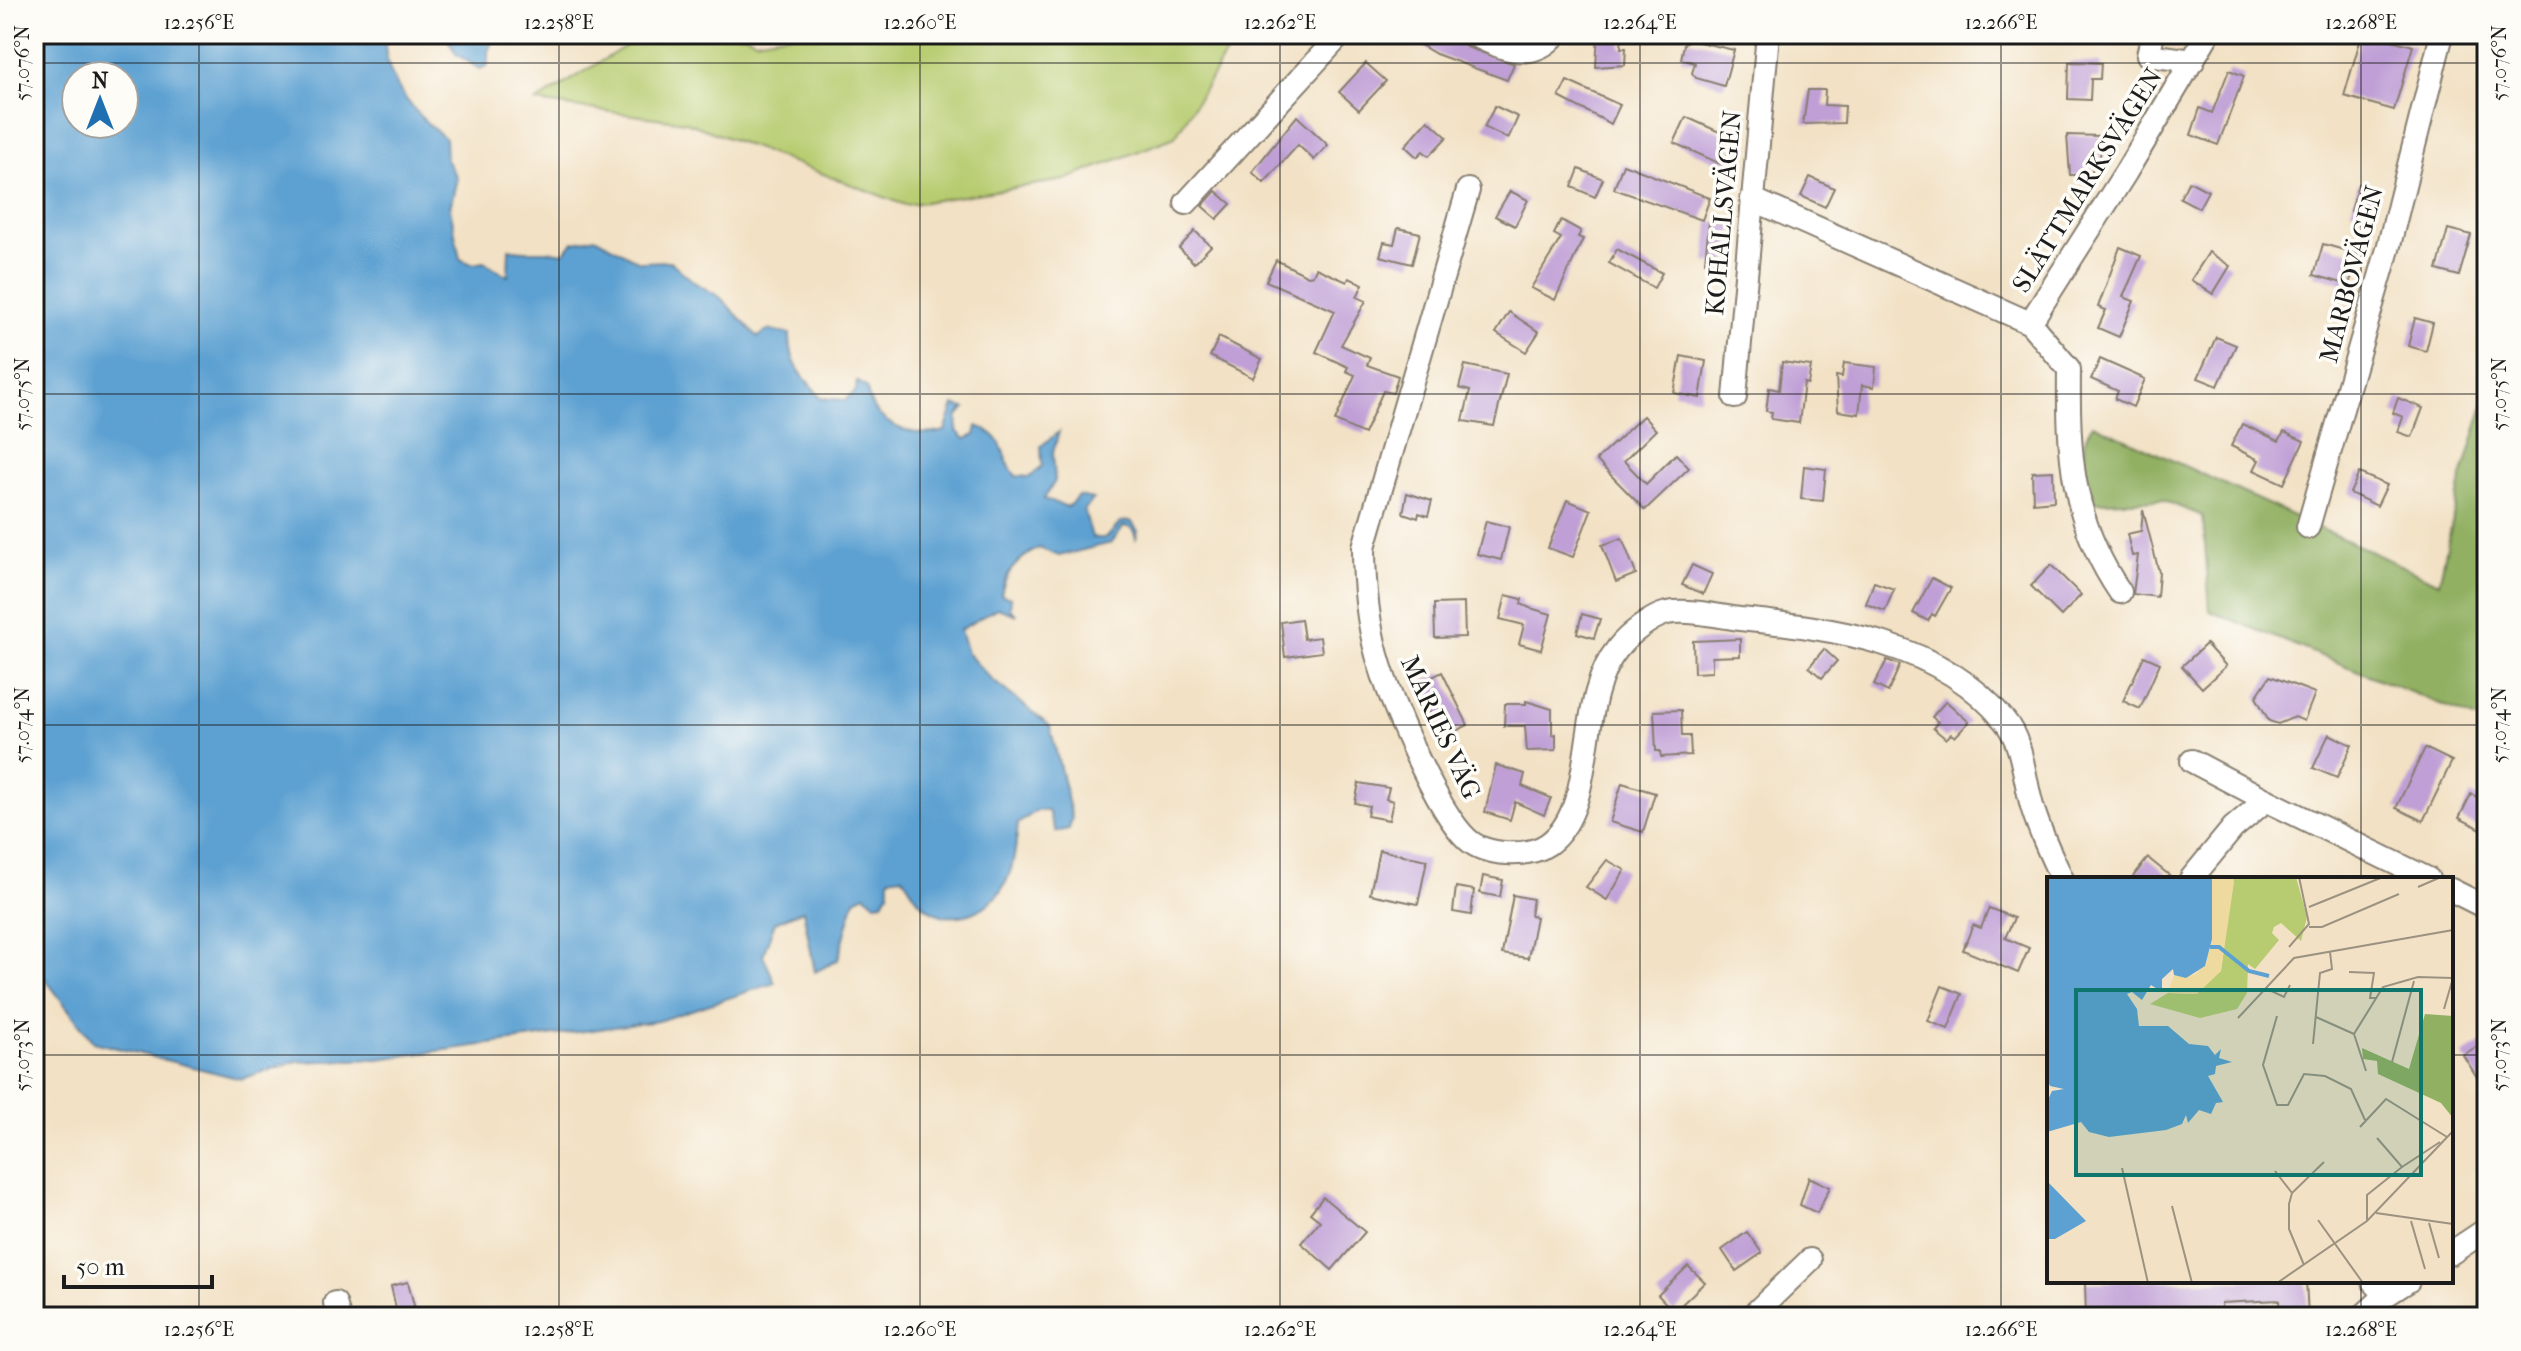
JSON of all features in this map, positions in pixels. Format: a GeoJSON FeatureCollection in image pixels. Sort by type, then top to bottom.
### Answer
{"type":"FeatureCollection","features":[{"type":"Feature","properties":{"kind":"street"},"geometry":{"type":"LineString","coordinates":[[1186,203],[1341,34]]}},
{"type":"Feature","properties":{"kind":"street"},"geometry":{"type":"LineString","coordinates":[[1472,34],[1521,53],[1542,48],[1556,34]]}},
{"type":"Feature","properties":{"kind":"street","name":"KOHALLSVÄGEN"},"geometry":{"type":"LineString","coordinates":[[1735,397],[1768,34]]}},
{"type":"Feature","properties":{"kind":"street","name":"SLÄTTMARKSVÄGEN"},"geometry":{"type":"LineString","coordinates":[[2153,34],[2148,55],[2193,61]]}},
{"type":"Feature","properties":{"kind":"street","name":"SLÄTTMARKSVÄGEN"},"geometry":{"type":"LineString","coordinates":[[2120,592],[2087,533],[2068,444],[2069,369],[2030,323],[2208,34]]}},
{"type":"Feature","properties":{"kind":"street","name":"MARBOVÄGEN"},"geometry":{"type":"LineString","coordinates":[[2308,527],[2384,264],[2442,34]]}},
{"type":"Feature","properties":{"kind":"street","name":"MARIES VÄG"},"geometry":{"type":"LineString","coordinates":[[1468,190],[1364,547],[1364,588],[1376,652],[1389,693],[1424,769],[1467,840],[1500,852],[1527,852],[1548,844],[1569,819],[1580,776],[1593,696],[1616,650],[1628,636],[1666,613],[1693,614],[1821,628],[1874,641],[1949,671],[1978,692],[2006,722],[2014,736],[2032,808],[2061,877]]}},
{"type":"Feature","properties":{"kind":"street"},"geometry":{"type":"LineString","coordinates":[[1752,199],[2030,323]]}},
{"type":"Feature","properties":{"kind":"street"},"geometry":{"type":"LineString","coordinates":[[2192,761],[2424,877]]}},
{"type":"Feature","properties":{"kind":"street"},"geometry":{"type":"LineString","coordinates":[[2193,877],[2233,828],[2266,800]]}},
{"type":"Feature","properties":{"kind":"street"},"geometry":{"type":"LineString","coordinates":[[2453,891],[2487,908]]}},
{"type":"Feature","properties":{"kind":"street"},"geometry":{"type":"LineString","coordinates":[[2453,1252],[2487,1229]]}},
{"type":"Feature","properties":{"kind":"street"},"geometry":{"type":"LineString","coordinates":[[1751,1317],[1810,1260]]}},
{"type":"Feature","properties":{"kind":"street"},"geometry":{"type":"LineString","coordinates":[[2362,1317],[2380,1288],[2400,1283]]}},
{"type":"Feature","properties":{"kind":"green space"},"geometry":{"type":"Polygon","coordinates":[[[645,34],[745,34],[755,40],[789,34],[1238,34],[1175,137],[1065,180],[905,205],[686,122],[536,102],[645,34]]]}},
{"type":"Feature","properties":{"kind":"green space"},"geometry":{"type":"Polygon","coordinates":[[[2487,394],[2487,723],[2210,611],[2203,516],[2162,500],[2096,502],[2084,462],[2084,443],[2093,424],[2439,583],[2461,481],[2487,394]]]}},
{"type":"Feature","properties":{"kind":"water"},"geometry":{"type":"Polygon","coordinates":[[[34,34],[372,34],[385,44],[391,72],[404,97],[445,138],[446,160],[457,178],[450,208],[460,259],[472,264],[484,262],[508,276],[509,249],[564,253],[572,243],[595,237],[640,262],[670,261],[694,282],[720,297],[758,337],[769,330],[790,334],[798,369],[822,398],[845,400],[856,391],[857,381],[867,388],[870,401],[885,420],[907,431],[920,433],[945,431],[954,405],[965,408],[958,416],[957,431],[965,439],[975,435],[977,426],[994,436],[1016,476],[1030,477],[1042,466],[1041,446],[1059,432],[1053,452],[1055,481],[1044,499],[1068,507],[1078,496],[1093,499],[1084,510],[1092,537],[1106,537],[1121,522],[1131,521],[1138,531],[1136,538],[1133,529],[1124,526],[1111,543],[1059,556],[1039,548],[1019,561],[1005,580],[1001,595],[1011,598],[1010,609],[1017,615],[997,608],[960,630],[967,653],[991,679],[1050,726],[1072,818],[1069,829],[1056,832],[1048,811],[1036,811],[1018,824],[1007,880],[1000,892],[980,909],[956,916],[931,911],[920,902],[902,876],[889,878],[889,892],[883,902],[875,903],[865,894],[855,899],[838,960],[815,972],[803,910],[775,922],[763,955],[775,983],[658,1021],[379,1059],[294,1062],[241,1079],[93,1042],[34,964],[34,34]]]}},
{"type":"Feature","properties":{"kind":"water"},"geometry":{"type":"Polygon","coordinates":[[[445,34],[495,34],[488,52],[488,65],[480,69],[456,54],[445,34]]]}},
{"type":"Feature","properties":{"kind":"building"},"geometry":{"type":"Polygon","coordinates":[[[1402,34],[1458,34],[1466,47],[1514,64],[1507,80],[1436,54],[1402,34]]]}},
{"type":"Feature","properties":{"kind":"building"},"geometry":{"type":"Polygon","coordinates":[[[1598,34],[1622,36],[1621,48],[1626,48],[1625,65],[1596,67],[1598,34]]]}},
{"type":"Feature","properties":{"kind":"building"},"geometry":{"type":"Polygon","coordinates":[[[2362,34],[2382,34],[2381,37],[2413,46],[2394,110],[2344,96],[2362,34]]]}},
{"type":"Feature","properties":{"kind":"building"},"geometry":{"type":"Polygon","coordinates":[[[1690,40],[1734,50],[1724,86],[1696,78],[1692,73],[1695,63],[1681,59],[1684,44],[1690,40]]]}},
{"type":"Feature","properties":{"kind":"building"},"geometry":{"type":"Polygon","coordinates":[[[2069,62],[2101,63],[2100,79],[2091,79],[2090,100],[2068,99],[2069,62]]]}},
{"type":"Feature","properties":{"kind":"building"},"geometry":{"type":"Polygon","coordinates":[[[1366,63],[1386,81],[1359,110],[1339,92],[1366,63]]]}},
{"type":"Feature","properties":{"kind":"building"},"geometry":{"type":"Polygon","coordinates":[[[2229,70],[2244,76],[2218,145],[2191,135],[2200,108],[2212,113],[2229,70]]]}},
{"type":"Feature","properties":{"kind":"building"},"geometry":{"type":"Polygon","coordinates":[[[1567,81],[1620,105],[1611,124],[1559,97],[1567,81]]]}},
{"type":"Feature","properties":{"kind":"building"},"geometry":{"type":"Polygon","coordinates":[[[1808,90],[1825,90],[1824,105],[1845,106],[1844,123],[1803,124],[1808,90]]]}},
{"type":"Feature","properties":{"kind":"building"},"geometry":{"type":"Polygon","coordinates":[[[1495,106],[1518,117],[1508,139],[1484,127],[1495,106]]]}},
{"type":"Feature","properties":{"kind":"building"},"geometry":{"type":"Polygon","coordinates":[[[1297,116],[1328,145],[1314,160],[1298,145],[1264,183],[1252,172],[1297,116]]]}},
{"type":"Feature","properties":{"kind":"building"},"geometry":{"type":"Polygon","coordinates":[[[1686,117],[1735,139],[1723,165],[1674,143],[1686,117]]]}},
{"type":"Feature","properties":{"kind":"building"},"geometry":{"type":"Polygon","coordinates":[[[1428,120],[1447,137],[1429,156],[1423,151],[1417,157],[1405,146],[1428,120]]]}},
{"type":"Feature","properties":{"kind":"building"},"geometry":{"type":"Polygon","coordinates":[[[2067,135],[2101,136],[2100,159],[2093,159],[2092,175],[2070,175],[2067,135]]]}},
{"type":"Feature","properties":{"kind":"building"},"geometry":{"type":"Polygon","coordinates":[[[1623,164],[1710,198],[1702,220],[1614,189],[1623,164]]]}},
{"type":"Feature","properties":{"kind":"building"},"geometry":{"type":"Polygon","coordinates":[[[1579,169],[1603,179],[1595,197],[1572,187],[1579,169]]]}},
{"type":"Feature","properties":{"kind":"building"},"geometry":{"type":"Polygon","coordinates":[[[1810,177],[1834,188],[1825,207],[1801,196],[1810,177]]]}},
{"type":"Feature","properties":{"kind":"building"},"geometry":{"type":"Polygon","coordinates":[[[2189,181],[2208,191],[2199,208],[2180,198],[2189,181]]]}},
{"type":"Feature","properties":{"kind":"building"},"geometry":{"type":"Polygon","coordinates":[[[2358,184],[2375,188],[2367,215],[2351,211],[2358,184]]]}},
{"type":"Feature","properties":{"kind":"building"},"geometry":{"type":"Polygon","coordinates":[[[1216,191],[1231,204],[1217,219],[1202,206],[1216,191]]]}},
{"type":"Feature","properties":{"kind":"building"},"geometry":{"type":"Polygon","coordinates":[[[1510,191],[1528,200],[1515,226],[1495,216],[1510,191]]]}},
{"type":"Feature","properties":{"kind":"building"},"geometry":{"type":"Polygon","coordinates":[[[1561,220],[1581,231],[1578,237],[1583,239],[1555,300],[1531,288],[1561,238],[1554,234],[1561,220]]]}},
{"type":"Feature","properties":{"kind":"building"},"geometry":{"type":"Polygon","coordinates":[[[1709,222],[1733,225],[1726,265],[1705,262],[1709,222]]]}},
{"type":"Feature","properties":{"kind":"building"},"geometry":{"type":"Polygon","coordinates":[[[1398,228],[1420,233],[1412,264],[1380,256],[1384,242],[1394,244],[1398,228]]]}},
{"type":"Feature","properties":{"kind":"building"},"geometry":{"type":"Polygon","coordinates":[[[2448,229],[2471,235],[2459,276],[2437,270],[2448,229]]]}},
{"type":"Feature","properties":{"kind":"building"},"geometry":{"type":"Polygon","coordinates":[[[1195,231],[1211,246],[1194,263],[1179,248],[1195,231]]]}},
{"type":"Feature","properties":{"kind":"building"},"geometry":{"type":"Polygon","coordinates":[[[2323,244],[2358,254],[2349,285],[2314,275],[2323,244]]]}},
{"type":"Feature","properties":{"kind":"building"},"geometry":{"type":"Polygon","coordinates":[[[2120,247],[2141,256],[2123,297],[2134,301],[2119,337],[2098,328],[2106,310],[2098,307],[2120,247]]]}},
{"type":"Feature","properties":{"kind":"building"},"geometry":{"type":"Polygon","coordinates":[[[1617,249],[1662,273],[1654,288],[1609,263],[1617,249]]]}},
{"type":"Feature","properties":{"kind":"building"},"geometry":{"type":"Polygon","coordinates":[[[2209,252],[2230,266],[2213,294],[2191,280],[2209,252]]]}},
{"type":"Feature","properties":{"kind":"building"},"geometry":{"type":"Polygon","coordinates":[[[1276,260],[1308,276],[1313,275],[1316,268],[1347,282],[1349,278],[1363,284],[1357,297],[1366,301],[1341,345],[1370,358],[1367,365],[1398,376],[1393,393],[1383,391],[1364,434],[1335,421],[1355,375],[1346,371],[1348,367],[1316,352],[1335,311],[1266,281],[1276,260]]]}},
{"type":"Feature","properties":{"kind":"building"},"geometry":{"type":"Polygon","coordinates":[[[1509,312],[1539,332],[1526,352],[1496,333],[1509,312]]]}},
{"type":"Feature","properties":{"kind":"building"},"geometry":{"type":"Polygon","coordinates":[[[2415,318],[2433,323],[2426,351],[2408,346],[2415,318]]]}},
{"type":"Feature","properties":{"kind":"building"},"geometry":{"type":"Polygon","coordinates":[[[1219,337],[1262,359],[1253,378],[1210,356],[1219,337]]]}},
{"type":"Feature","properties":{"kind":"building"},"geometry":{"type":"Polygon","coordinates":[[[2216,337],[2236,345],[2218,386],[2198,378],[2216,337]]]}},
{"type":"Feature","properties":{"kind":"building"},"geometry":{"type":"Polygon","coordinates":[[[1681,356],[1706,361],[1700,398],[1674,393],[1681,356]]]}},
{"type":"Feature","properties":{"kind":"building"},"geometry":{"type":"Polygon","coordinates":[[[2100,359],[2145,379],[2133,407],[2115,399],[2118,391],[2091,379],[2100,359]]]}},
{"type":"Feature","properties":{"kind":"building"},"geometry":{"type":"Polygon","coordinates":[[[1782,362],[1811,366],[1808,384],[1804,383],[1799,423],[1771,419],[1772,412],[1766,411],[1769,388],[1779,390],[1782,362]]]}},
{"type":"Feature","properties":{"kind":"building"},"geometry":{"type":"Polygon","coordinates":[[[1844,363],[1876,367],[1874,387],[1862,385],[1859,414],[1838,411],[1836,376],[1842,377],[1844,363]]]}},
{"type":"Feature","properties":{"kind":"building"},"geometry":{"type":"Polygon","coordinates":[[[1465,365],[1507,374],[1494,426],[1463,421],[1470,391],[1459,388],[1465,365]]]}},
{"type":"Feature","properties":{"kind":"building"},"geometry":{"type":"Polygon","coordinates":[[[2398,398],[2423,408],[2412,437],[2398,432],[2403,417],[2393,413],[2398,398]]]}},
{"type":"Feature","properties":{"kind":"building"},"geometry":{"type":"Polygon","coordinates":[[[1643,416],[1656,430],[1624,461],[1646,484],[1676,454],[1689,468],[1645,510],[1596,460],[1643,416]]]}},
{"type":"Feature","properties":{"kind":"building"},"geometry":{"type":"Polygon","coordinates":[[[2242,424],[2279,441],[2284,432],[2304,441],[2284,484],[2254,470],[2259,460],[2231,446],[2242,424]]]}},
{"type":"Feature","properties":{"kind":"building"},"geometry":{"type":"Polygon","coordinates":[[[1804,466],[1826,469],[1823,501],[1801,499],[1804,466]]]}},
{"type":"Feature","properties":{"kind":"building"},"geometry":{"type":"Polygon","coordinates":[[[2053,471],[2054,501],[2033,503],[2032,472],[2053,471]]]}},
{"type":"Feature","properties":{"kind":"building"},"geometry":{"type":"Polygon","coordinates":[[[2359,473],[2387,485],[2377,506],[2350,493],[2359,473]]]}},
{"type":"Feature","properties":{"kind":"building"},"geometry":{"type":"Polygon","coordinates":[[[1407,493],[1432,501],[1428,516],[1419,513],[1418,518],[1403,513],[1407,493]]]}},
{"type":"Feature","properties":{"kind":"building"},"geometry":{"type":"Polygon","coordinates":[[[1567,500],[1591,510],[1573,557],[1548,548],[1567,500]]]}},
{"type":"Feature","properties":{"kind":"building"},"geometry":{"type":"Polygon","coordinates":[[[2143,510],[2159,572],[2157,597],[2133,594],[2138,555],[2132,556],[2127,534],[2141,531],[2143,510]]]}},
{"type":"Feature","properties":{"kind":"building"},"geometry":{"type":"Polygon","coordinates":[[[1486,521],[1509,527],[1501,560],[1477,554],[1486,521]]]}},
{"type":"Feature","properties":{"kind":"building"},"geometry":{"type":"Polygon","coordinates":[[[1622,538],[1636,574],[1616,582],[1602,545],[1622,538]]]}},
{"type":"Feature","properties":{"kind":"building"},"geometry":{"type":"Polygon","coordinates":[[[1692,565],[1712,574],[1703,594],[1682,585],[1692,565]]]}},
{"type":"Feature","properties":{"kind":"building"},"geometry":{"type":"Polygon","coordinates":[[[2051,565],[2081,595],[2061,616],[2031,586],[2051,565]]]}},
{"type":"Feature","properties":{"kind":"building"},"geometry":{"type":"Polygon","coordinates":[[[1932,578],[1951,588],[1935,616],[1932,614],[1928,621],[1913,613],[1932,578]]]}},
{"type":"Feature","properties":{"kind":"building"},"geometry":{"type":"Polygon","coordinates":[[[1874,582],[1894,589],[1885,611],[1866,604],[1874,582]]]}},
{"type":"Feature","properties":{"kind":"building"},"geometry":{"type":"Polygon","coordinates":[[[1506,595],[1522,599],[1521,604],[1530,608],[1551,614],[1541,650],[1519,644],[1524,625],[1500,619],[1506,595]]]}},
{"type":"Feature","properties":{"kind":"building"},"geometry":{"type":"Polygon","coordinates":[[[1464,603],[1465,637],[1435,638],[1434,604],[1464,603]]]}},
{"type":"Feature","properties":{"kind":"building"},"geometry":{"type":"Polygon","coordinates":[[[1582,614],[1600,619],[1594,638],[1577,633],[1582,614]]]}},
{"type":"Feature","properties":{"kind":"building"},"geometry":{"type":"Polygon","coordinates":[[[1301,619],[1304,639],[1320,637],[1322,652],[1285,657],[1281,622],[1301,619]]]}},
{"type":"Feature","properties":{"kind":"building"},"geometry":{"type":"Polygon","coordinates":[[[1740,639],[1740,656],[1712,657],[1712,672],[1694,673],[1693,641],[1740,639]]]}},
{"type":"Feature","properties":{"kind":"building"},"geometry":{"type":"Polygon","coordinates":[[[2206,644],[2226,666],[2202,688],[2182,666],[2206,644]]]}},
{"type":"Feature","properties":{"kind":"building"},"geometry":{"type":"Polygon","coordinates":[[[1824,649],[1837,661],[1822,678],[1809,667],[1824,649]]]}},
{"type":"Feature","properties":{"kind":"building"},"geometry":{"type":"Polygon","coordinates":[[[2144,656],[2160,663],[2140,709],[2123,701],[2144,656]]]}},
{"type":"Feature","properties":{"kind":"building"},"geometry":{"type":"Polygon","coordinates":[[[1887,660],[1900,665],[1888,692],[1874,685],[1887,660]]]}},
{"type":"Feature","properties":{"kind":"building"},"geometry":{"type":"Polygon","coordinates":[[[1442,672],[1468,725],[1442,738],[1416,685],[1442,672]]]}},
{"type":"Feature","properties":{"kind":"building"},"geometry":{"type":"Polygon","coordinates":[[[2270,676],[2315,693],[2304,721],[2295,717],[2278,724],[2269,721],[2256,697],[2270,676]]]}},
{"type":"Feature","properties":{"kind":"building"},"geometry":{"type":"Polygon","coordinates":[[[1526,701],[1552,709],[1552,735],[1556,734],[1556,750],[1527,751],[1525,726],[1504,726],[1505,704],[1526,704],[1526,701]]]}},
{"type":"Feature","properties":{"kind":"building"},"geometry":{"type":"Polygon","coordinates":[[[1946,701],[1969,722],[1955,737],[1951,734],[1946,739],[1933,728],[1938,722],[1932,717],[1946,701]]]}},
{"type":"Feature","properties":{"kind":"building"},"geometry":{"type":"Polygon","coordinates":[[[1681,710],[1682,736],[1690,736],[1691,755],[1661,757],[1660,751],[1656,751],[1654,711],[1681,710]]]}},
{"type":"Feature","properties":{"kind":"building"},"geometry":{"type":"Polygon","coordinates":[[[2329,734],[2352,745],[2337,778],[2313,768],[2329,734]]]}},
{"type":"Feature","properties":{"kind":"building"},"geometry":{"type":"Polygon","coordinates":[[[2425,748],[2452,761],[2423,821],[2396,808],[2425,748]]]}},
{"type":"Feature","properties":{"kind":"building"},"geometry":{"type":"Polygon","coordinates":[[[1496,765],[1525,774],[1522,786],[1551,798],[1544,815],[1515,802],[1510,820],[1485,812],[1496,765]]]}},
{"type":"Feature","properties":{"kind":"building"},"geometry":{"type":"Polygon","coordinates":[[[1359,783],[1389,788],[1386,799],[1393,801],[1389,820],[1367,816],[1369,806],[1355,803],[1359,783]]]}},
{"type":"Feature","properties":{"kind":"building"},"geometry":{"type":"Polygon","coordinates":[[[1622,783],[1655,793],[1643,832],[1610,822],[1622,783]]]}},
{"type":"Feature","properties":{"kind":"building"},"geometry":{"type":"Polygon","coordinates":[[[2471,794],[2487,802],[2487,832],[2459,818],[2471,794]]]}},
{"type":"Feature","properties":{"kind":"building"},"geometry":{"type":"Polygon","coordinates":[[[1379,850],[1427,860],[1418,904],[1370,894],[1379,850]]]}},
{"type":"Feature","properties":{"kind":"building"},"geometry":{"type":"Polygon","coordinates":[[[2148,858],[2172,877],[2133,877],[2148,858]]]}},
{"type":"Feature","properties":{"kind":"building"},"geometry":{"type":"Polygon","coordinates":[[[1607,860],[1625,870],[1607,900],[1586,887],[1607,860]]]}},
{"type":"Feature","properties":{"kind":"building"},"geometry":{"type":"Polygon","coordinates":[[[1483,876],[1503,880],[1500,897],[1480,893],[1483,876]]]}},
{"type":"Feature","properties":{"kind":"building"},"geometry":{"type":"Polygon","coordinates":[[[1456,887],[1474,890],[1471,915],[1453,912],[1456,887]]]}},
{"type":"Feature","properties":{"kind":"building"},"geometry":{"type":"Polygon","coordinates":[[[1513,895],[1533,899],[1530,915],[1536,917],[1528,958],[1502,954],[1513,895]]]}},
{"type":"Feature","properties":{"kind":"building"},"geometry":{"type":"Polygon","coordinates":[[[1989,908],[2014,918],[2005,938],[2029,948],[2018,973],[1963,950],[1973,925],[1981,928],[1989,908]]]}},
{"type":"Feature","properties":{"kind":"building"},"geometry":{"type":"Polygon","coordinates":[[[1942,986],[1962,994],[1948,1029],[1928,1021],[1942,986]]]}},
{"type":"Feature","properties":{"kind":"building"},"geometry":{"type":"Polygon","coordinates":[[[2487,1040],[2487,1093],[2463,1055],[2487,1040]]]}},
{"type":"Feature","properties":{"kind":"building"},"geometry":{"type":"Polygon","coordinates":[[[1809,1177],[1830,1187],[1817,1213],[1800,1205],[1809,1177]]]}},
{"type":"Feature","properties":{"kind":"building"},"geometry":{"type":"Polygon","coordinates":[[[1323,1197],[1365,1232],[1332,1270],[1301,1243],[1320,1221],[1310,1213],[1323,1197]]]}},
{"type":"Feature","properties":{"kind":"building"},"geometry":{"type":"Polygon","coordinates":[[[1747,1232],[1762,1253],[1736,1271],[1722,1250],[1747,1232]]]}},
{"type":"Feature","properties":{"kind":"building"},"geometry":{"type":"Polygon","coordinates":[[[1688,1266],[1705,1282],[1674,1312],[1658,1295],[1688,1266]]]}},
{"type":"Feature","properties":{"kind":"building"},"geometry":{"type":"Polygon","coordinates":[[[408,1282],[417,1317],[398,1317],[391,1286],[408,1282]]]}},
{"type":"Feature","properties":{"kind":"building"},"geometry":{"type":"Polygon","coordinates":[[[2085,1283],[2306,1283],[2308,1317],[2280,1317],[2279,1300],[2221,1303],[2222,1317],[2086,1317],[2085,1283]]]}}]}
